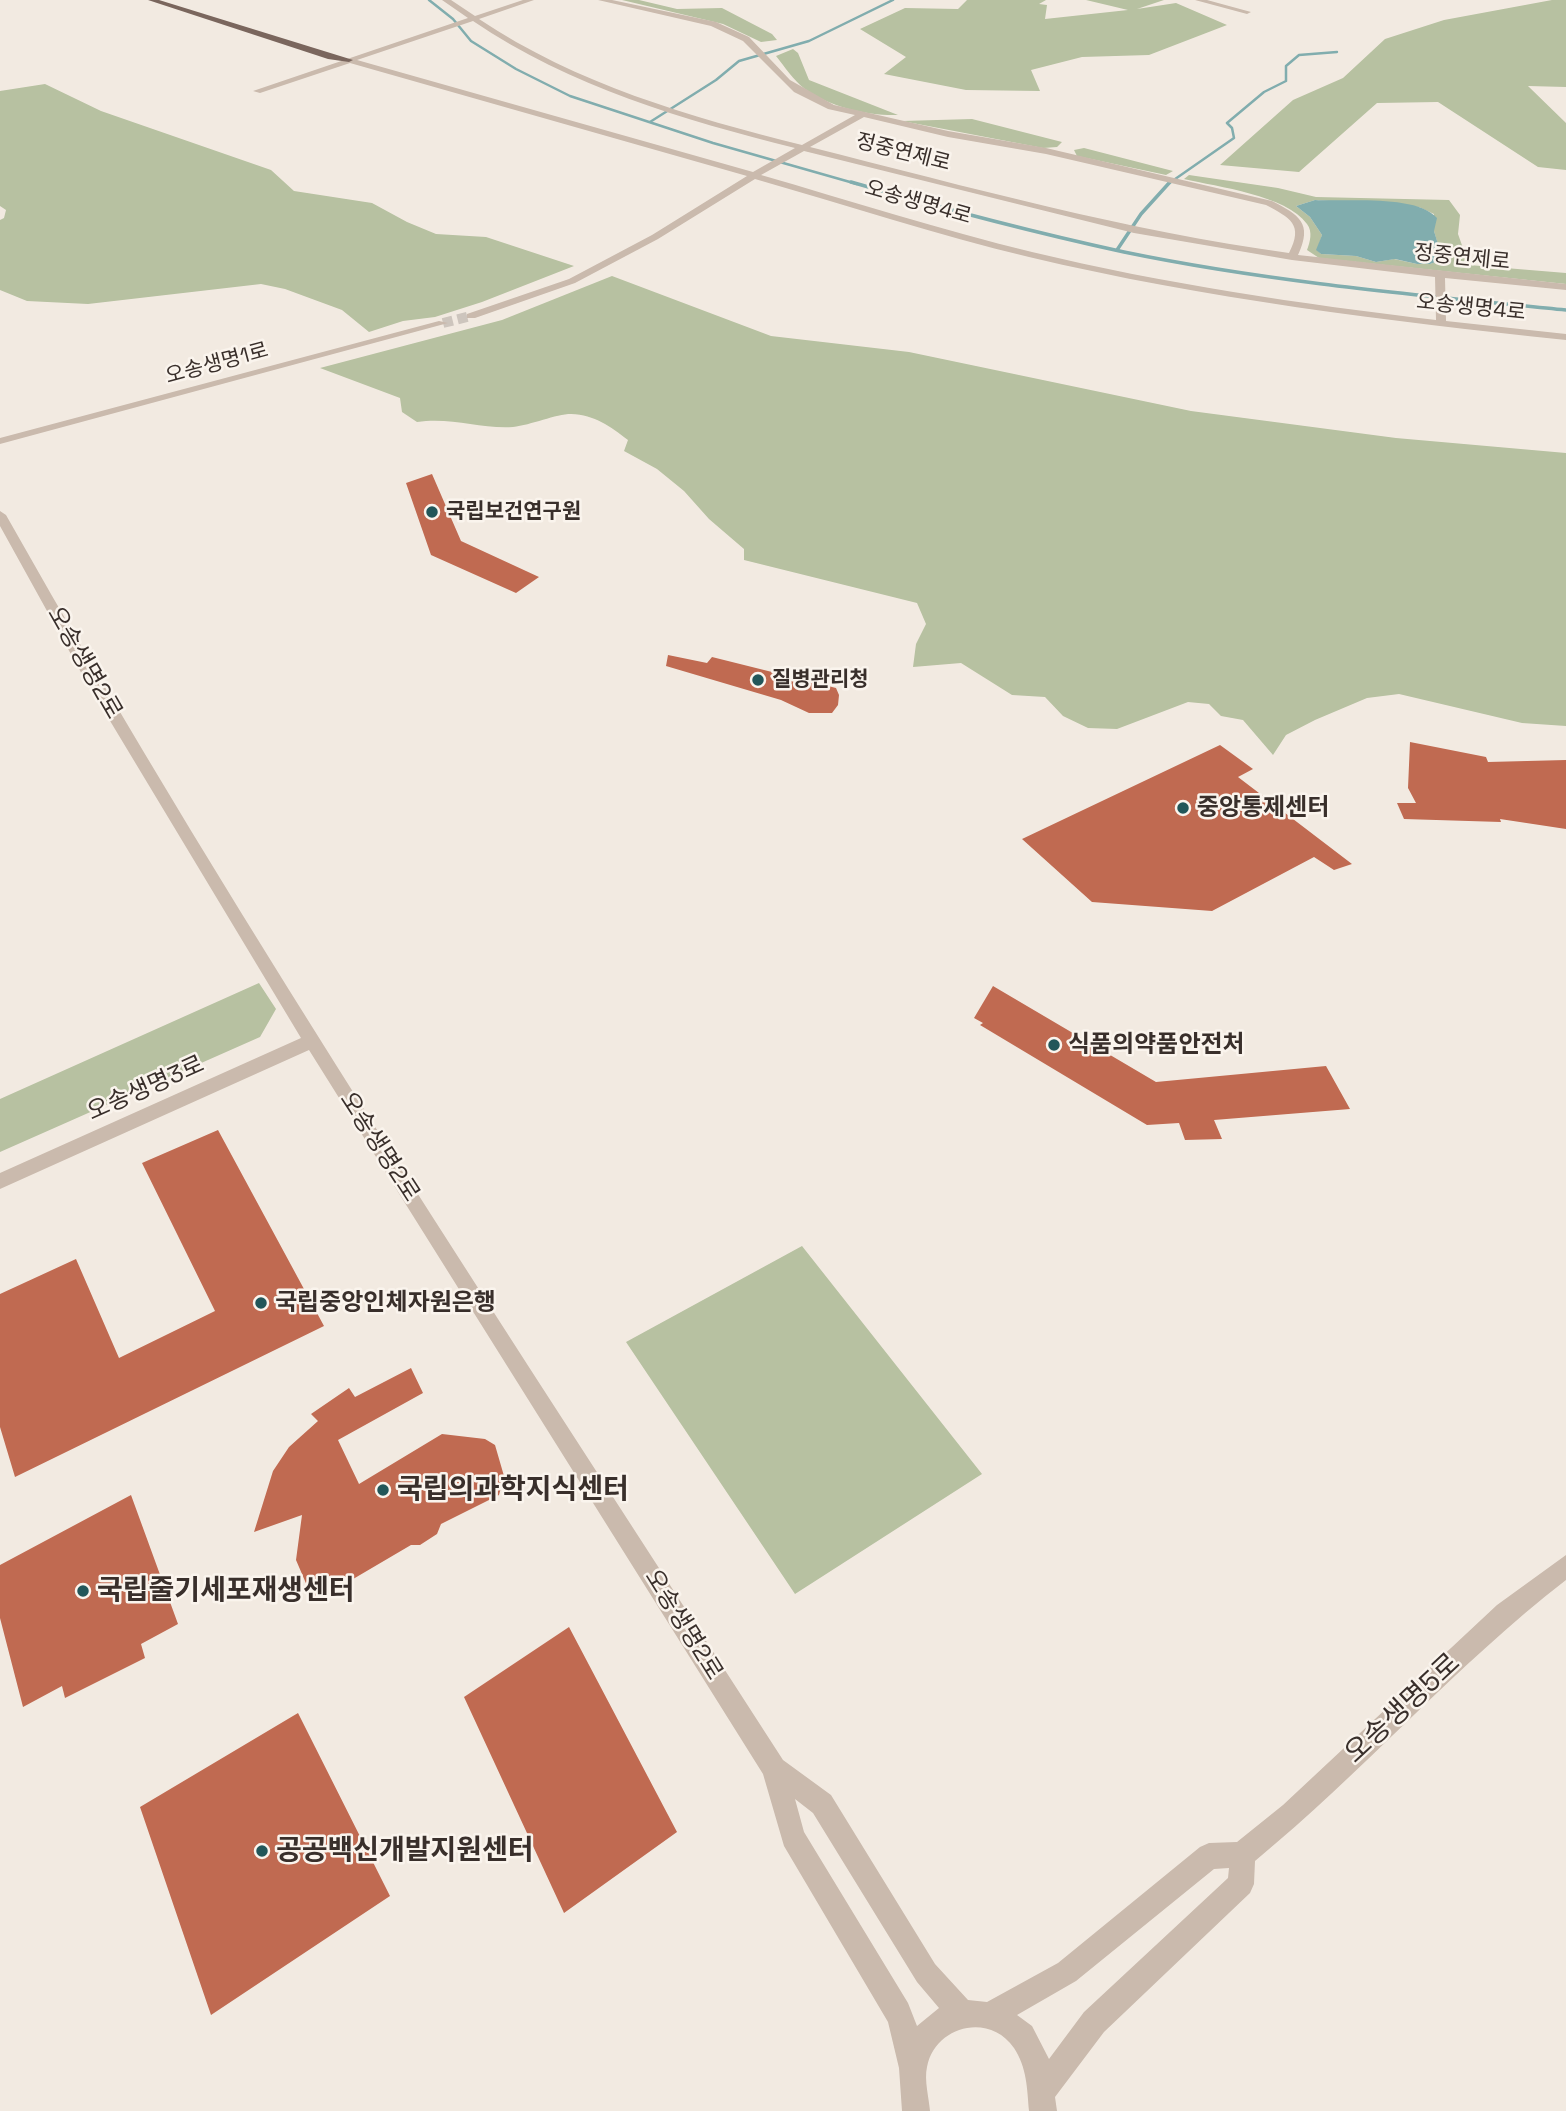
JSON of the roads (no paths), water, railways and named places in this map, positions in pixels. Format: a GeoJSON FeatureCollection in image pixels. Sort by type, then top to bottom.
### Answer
{"type":"FeatureCollection","features":[{"type":"Feature","properties":{"kind":"main road"},"geometry":{"type":"LineString","coordinates":[[152,0],[331,57],[349,60]]}},
{"type":"Feature","properties":{"kind":"main road"},"geometry":{"type":"LineString","coordinates":[[168,0],[342,55],[349,60]]}},
{"type":"Feature","properties":{"kind":"street"},"geometry":{"type":"LineString","coordinates":[[446,0],[467,20]]}},
{"type":"Feature","properties":{"kind":"street"},"geometry":{"type":"LineString","coordinates":[[257,91],[530,0]]}},
{"type":"Feature","properties":{"kind":"street","name":"정중연제로"},"geometry":{"type":"LineString","coordinates":[[602,0],[713,24],[746,39],[797,90],[831,107],[1193,184],[1269,203],[1296,220],[1303,230],[1302,239],[1292,257]]}},
{"type":"Feature","properties":{"kind":"street"},"geometry":{"type":"LineString","coordinates":[[1199,0],[1247,12]]}},
{"type":"Feature","properties":{"kind":"street","name":"정중연제로"},"geometry":{"type":"LineString","coordinates":[[467,20],[578,78],[657,107],[801,149],[1147,232],[1292,257],[1440,277],[1566,287]]}},
{"type":"Feature","properties":{"kind":"street","name":"오송생명4로"},"geometry":{"type":"LineString","coordinates":[[349,60],[757,174],[1029,254],[1118,275],[1316,309],[1566,337]]}},
{"type":"Feature","properties":{"kind":"street"},"geometry":{"type":"LineString","coordinates":[[471,316],[572,281],[655,237],[757,174],[861,115]]}},
{"type":"Feature","properties":{"kind":"street"},"geometry":{"type":"LineString","coordinates":[[1440,277],[1441,322]]}},
{"type":"Feature","properties":{"kind":"street","name":"오송생명1로"},"geometry":{"type":"LineString","coordinates":[[0,441],[443,323]]}},
{"type":"Feature","properties":{"kind":"street","name":"오송생명2로"},"geometry":{"type":"LineString","coordinates":[[0,515],[90,676],[312,1041],[774,1769],[793,1837],[898,2013],[906,2033],[910,2096]]}},
{"type":"Feature","properties":{"kind":"street","name":"오송생명3로"},"geometry":{"type":"LineString","coordinates":[[0,1181],[312,1041]]}},
{"type":"Feature","properties":{"kind":"street","name":"오송생명5로"},"geometry":{"type":"LineString","coordinates":[[1242,1854],[1292,1814],[1505,1613],[1566,1566]]}},
{"type":"Feature","properties":{"kind":"street","name":"오송생명2로"},"geometry":{"type":"LineString","coordinates":[[774,1769],[822,1804],[926,1973],[961,2013]]}},
{"type":"Feature","properties":{"kind":"street"},"geometry":{"type":"LineString","coordinates":[[992,2014],[1067,1972],[1209,1856],[1242,1854],[1241,1884],[1094,2022],[1044,2100]]}},
{"type":"Feature","properties":{"kind":"street"},"geometry":{"type":"LineString","coordinates":[[910,2096],[920,2044],[934,2026],[951,2015],[971,2010],[992,2014],[1011,2025],[1027,2043],[1039,2064],[1044,2100]]}},
{"type":"Feature","properties":{"kind":"water"},"geometry":{"type":"Polygon","coordinates":[[[1315,200],[1397,202],[1427,210],[1437,218],[1434,231],[1441,254],[1438,261],[1430,264],[1395,259],[1376,262],[1356,256],[1321,254],[1316,250],[1322,235],[1310,217],[1296,206],[1315,200]]]}},
{"type":"Feature","properties":{"kind":"waterway"},"geometry":{"type":"LineString","coordinates":[[429,0],[453,19],[471,41],[516,69],[570,96],[713,143],[857,184]]}},
{"type":"Feature","properties":{"kind":"waterway"},"geometry":{"type":"LineString","coordinates":[[650,122],[716,80],[739,61],[809,41],[893,0]]}},
{"type":"Feature","properties":{"kind":"waterway"},"geometry":{"type":"LineString","coordinates":[[1169,184],[1234,138],[1232,128],[1227,123],[1264,92],[1286,81],[1286,66],[1299,55],[1337,52]]}},
{"type":"Feature","properties":{"kind":"waterway"},"geometry":{"type":"LineString","coordinates":[[851,182],[1021,228],[1124,252],[1233,272],[1344,287],[1566,310]]}},
{"type":"Feature","properties":{"kind":"waterway"},"geometry":{"type":"LineString","coordinates":[[1117,250],[1141,214],[1169,184]]}},
{"type":"Feature","properties":{"kind":"tunnel"},"geometry":{"type":"LineString","coordinates":[[443,323],[471,316]]}},
{"type":"Feature","properties":{"kind":"place","name":"국립보건연구원"},"geometry":{"type":"Point","coordinates":[432,512]}},
{"type":"Feature","properties":{"kind":"place","name":"질병관리청"},"geometry":{"type":"Point","coordinates":[758,680]}},
{"type":"Feature","properties":{"kind":"place","name":"중앙통제센터"},"geometry":{"type":"Point","coordinates":[1183,808]}},
{"type":"Feature","properties":{"kind":"place","name":"식품의약품안전처"},"geometry":{"type":"Point","coordinates":[1054,1045]}},
{"type":"Feature","properties":{"kind":"place","name":"국립중앙인체자원은행"},"geometry":{"type":"Point","coordinates":[261,1303]}},
{"type":"Feature","properties":{"kind":"place","name":"국립의과학지식센터"},"geometry":{"type":"Point","coordinates":[383,1490]}},
{"type":"Feature","properties":{"kind":"place","name":"국립줄기세포재생센터"},"geometry":{"type":"Point","coordinates":[83,1591]}},
{"type":"Feature","properties":{"kind":"place","name":"공공백신개발지원센터"},"geometry":{"type":"Point","coordinates":[262,1851]}}]}
